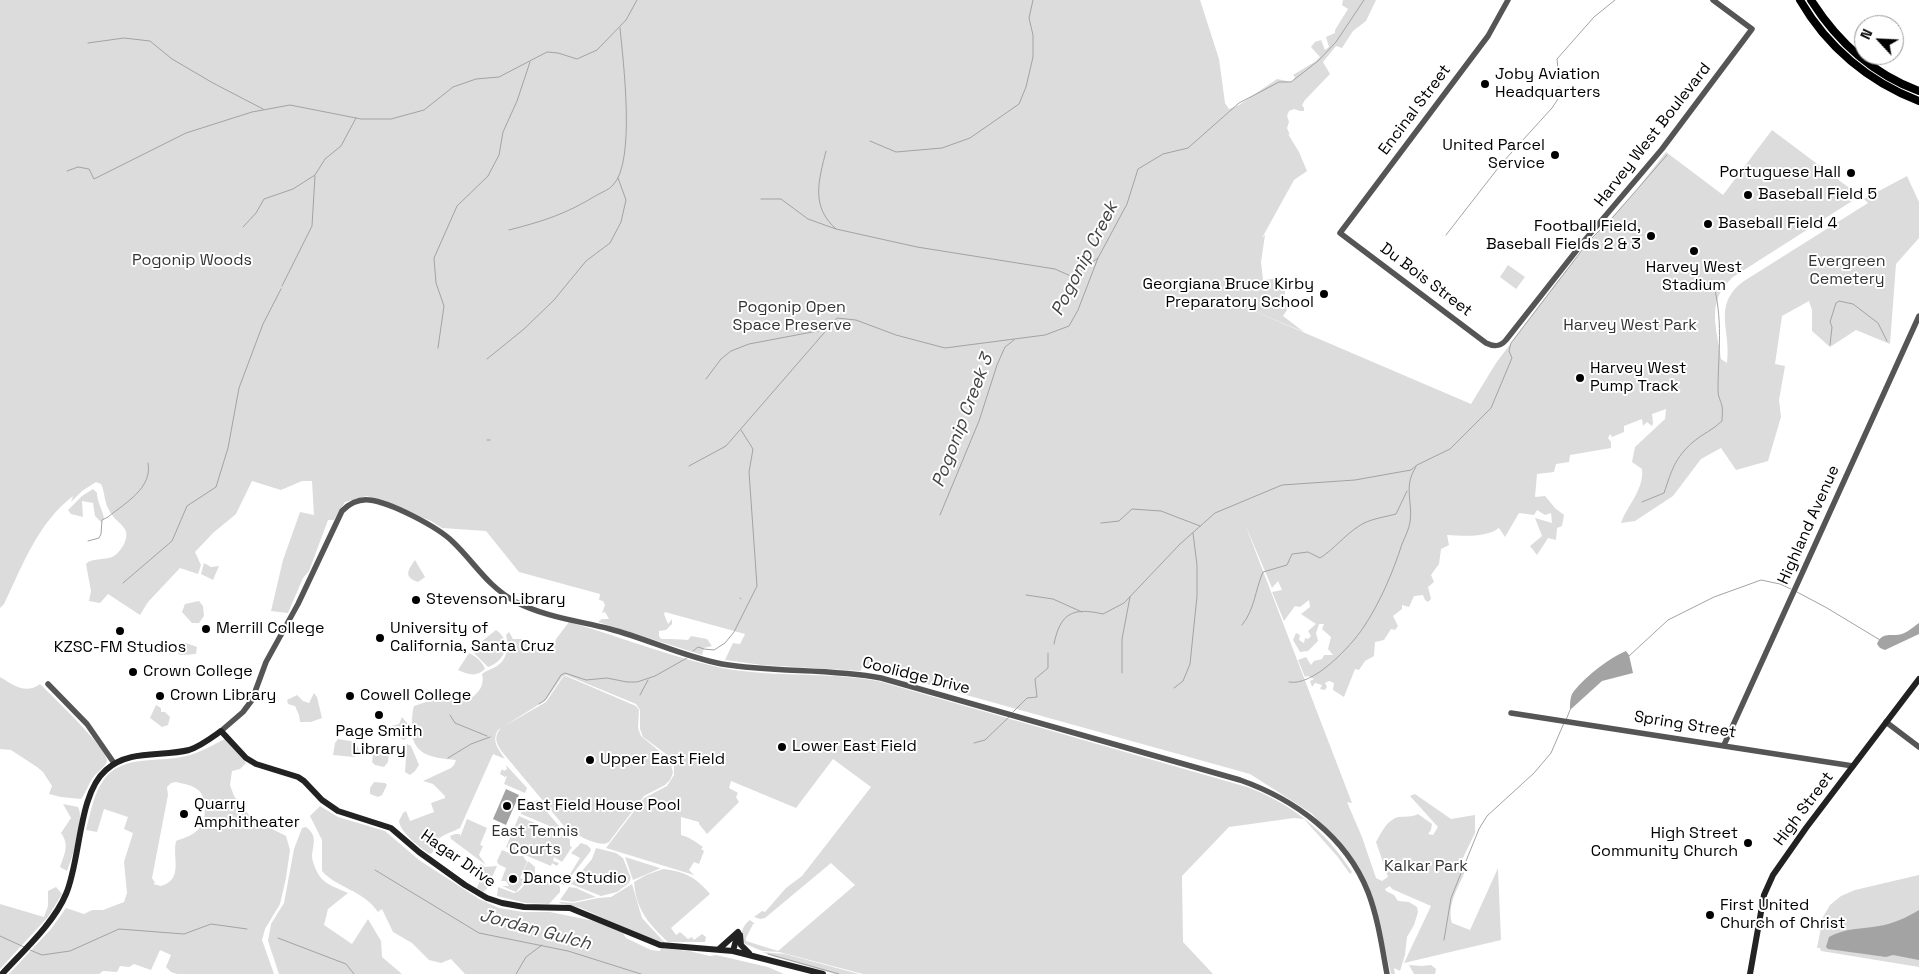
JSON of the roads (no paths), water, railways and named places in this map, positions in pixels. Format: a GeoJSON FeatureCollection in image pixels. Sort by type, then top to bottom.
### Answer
{"type":"FeatureCollection","features":[{"type":"Feature","properties":{"kind":"highway"},"geometry":{"type":"LineString","coordinates":[[1800,0],[1824,34],[1850,60],[1880,82],[1919,101]]}},
{"type":"Feature","properties":{"kind":"highway"},"geometry":{"type":"LineString","coordinates":[[1811,0],[1832,30],[1859,56],[1889,77],[1919,92]]}},
{"type":"Feature","properties":{"kind":"main road","name":"High Street"},"geometry":{"type":"LineString","coordinates":[[1750,974],[1764,895],[1773,875],[1803,832],[1919,679]]}},
{"type":"Feature","properties":{"kind":"main road"},"geometry":{"type":"LineString","coordinates":[[5,971],[59,909],[68,888],[92,788],[99,776],[114,763],[134,756],[190,749],[221,731]]}},
{"type":"Feature","properties":{"kind":"main road","name":"Hagar Drive"},"geometry":{"type":"LineString","coordinates":[[221,731],[242,754],[256,764],[298,777],[322,800],[338,811],[391,828],[401,834],[419,852],[465,885],[487,898],[524,908],[555,907],[577,910],[644,940],[665,946],[734,951],[823,974]]}},
{"type":"Feature","properties":{"kind":"main road"},"geometry":{"type":"LineString","coordinates":[[719,949],[738,936]]}},
{"type":"Feature","properties":{"kind":"main road"},"geometry":{"type":"LineString","coordinates":[[734,951],[738,936]]}},
{"type":"Feature","properties":{"kind":"main road"},"geometry":{"type":"LineString","coordinates":[[738,936],[749,954]]}},
{"type":"Feature","properties":{"kind":"street","name":"Encinal Street"},"geometry":{"type":"LineString","coordinates":[[1340,233],[1488,36],[1508,0]]}},
{"type":"Feature","properties":{"kind":"street"},"geometry":{"type":"LineString","coordinates":[[1713,0],[1738,18],[1744,31],[1742,43]]}},
{"type":"Feature","properties":{"kind":"street","name":"Harvey West Boulevard"},"geometry":{"type":"LineString","coordinates":[[1496,346],[1506,340],[1568,260],[1662,149],[1742,43],[1752,29],[1738,18]]}},
{"type":"Feature","properties":{"kind":"street","name":"Du Bois Street"},"geometry":{"type":"LineString","coordinates":[[1340,233],[1486,343],[1496,346]]}},
{"type":"Feature","properties":{"kind":"street","name":"Highland Avenue"},"geometry":{"type":"LineString","coordinates":[[1724,745],[1919,316]]}},
{"type":"Feature","properties":{"kind":"street","name":"Coolidge Drive"},"geometry":{"type":"LineString","coordinates":[[221,731],[243,712],[252,700],[270,654],[298,604],[342,511],[350,504],[368,500],[433,526],[453,541],[477,570],[500,592],[520,604],[539,612],[612,629],[717,663],[881,678],[1230,778],[1278,796],[1294,805],[1320,825],[1341,848],[1354,868],[1367,891],[1374,913],[1387,974]]}},
{"type":"Feature","properties":{"kind":"street"},"geometry":{"type":"LineString","coordinates":[[48,684],[87,724],[114,763]]}},
{"type":"Feature","properties":{"kind":"street","name":"Spring Street"},"geometry":{"type":"LineString","coordinates":[[1511,713],[1853,766]]}},
{"type":"Feature","properties":{"kind":"street"},"geometry":{"type":"LineString","coordinates":[[1886,722],[1919,747]]}},
{"type":"Feature","properties":{"kind":"waterway"},"geometry":{"type":"LineString","coordinates":[[67,171],[78,167],[89,169],[94,179],[186,133],[252,112],[290,105],[361,119],[391,119],[424,110],[453,87],[476,79],[499,77],[547,52],[558,53],[577,59],[597,50],[626,20],[637,0]]}},
{"type":"Feature","properties":{"kind":"waterway"},"geometry":{"type":"LineString","coordinates":[[870,141],[896,152],[942,148],[970,138],[1019,104],[1026,87],[1033,57],[1033,35],[1029,18],[1033,0]]}},
{"type":"Feature","properties":{"kind":"waterway","name":"Pogonip Creek"},"geometry":{"type":"LineString","coordinates":[[689,466],[726,446],[837,318],[856,320],[896,335],[945,348],[1045,335],[1069,326],[1078,310],[1098,258],[1127,204],[1138,169],[1163,154],[1188,148],[1239,103],[1279,82],[1291,82],[1318,61],[1336,42],[1364,0]]}},
{"type":"Feature","properties":{"kind":"waterway"},"geometry":{"type":"LineString","coordinates":[[1558,69],[1557,59],[1594,17],[1615,0]]}},
{"type":"Feature","properties":{"kind":"waterway"},"geometry":{"type":"LineString","coordinates":[[509,230],[544,220],[575,207],[610,188],[620,173],[626,134],[625,86],[620,28]]}},
{"type":"Feature","properties":{"kind":"waterway"},"geometry":{"type":"LineString","coordinates":[[88,43],[124,38],[150,41],[172,59],[263,109]]}},
{"type":"Feature","properties":{"kind":"waterway"},"geometry":{"type":"LineString","coordinates":[[438,348],[444,306],[436,283],[434,258],[457,206],[488,176],[499,155],[503,132],[517,101],[530,62]]}},
{"type":"Feature","properties":{"kind":"waterway"},"geometry":{"type":"LineString","coordinates":[[1446,235],[1502,163],[1552,108],[1560,96],[1559,87]]}},
{"type":"Feature","properties":{"kind":"waterway"},"geometry":{"type":"LineString","coordinates":[[243,227],[256,213],[264,199],[293,189],[315,175],[325,159],[341,146],[356,118]]}},
{"type":"Feature","properties":{"kind":"waterway"},"geometry":{"type":"LineString","coordinates":[[826,151],[819,182],[820,202],[822,211],[836,229]]}},
{"type":"Feature","properties":{"kind":"waterway"},"geometry":{"type":"LineString","coordinates":[[1054,644],[1064,619],[1076,612],[1084,611],[1103,614],[1124,603],[1180,544],[1215,513],[1282,485],[1355,480],[1411,470],[1417,465],[1450,449],[1491,408],[1512,358],[1509,351],[1511,343],[1589,241],[1613,217],[1667,155]]}},
{"type":"Feature","properties":{"kind":"waterway"},"geometry":{"type":"LineString","coordinates":[[282,286],[312,226],[315,176]]}},
{"type":"Feature","properties":{"kind":"waterway"},"geometry":{"type":"LineString","coordinates":[[487,359],[524,329],[554,300],[586,261],[610,243],[621,222],[626,200],[618,178]]}},
{"type":"Feature","properties":{"kind":"waterway"},"geometry":{"type":"LineString","coordinates":[[761,199],[781,199],[808,219],[836,229],[917,247],[1055,269],[1073,277],[1098,258]]}},
{"type":"Feature","properties":{"kind":"waterway"},"geometry":{"type":"LineString","coordinates":[[1642,502],[1664,493],[1672,471],[1682,454],[1696,439],[1722,421],[1722,408],[1718,395],[1719,321],[1716,294],[1712,280]]}},
{"type":"Feature","properties":{"kind":"waterway"},"geometry":{"type":"LineString","coordinates":[[123,583],[172,541],[187,506],[216,487],[228,448],[239,388],[263,324],[281,289]]}},
{"type":"Feature","properties":{"kind":"waterway"},"geometry":{"type":"LineString","coordinates":[[1830,345],[1832,327],[1830,322],[1836,303],[1839,301],[1853,304],[1878,323],[1887,341]]}},
{"type":"Feature","properties":{"kind":"waterway"},"geometry":{"type":"LineString","coordinates":[[706,379],[721,359],[731,351],[749,344],[828,329]]}},
{"type":"Feature","properties":{"kind":"waterway","name":"Pogonip Creek 3"},"geometry":{"type":"LineString","coordinates":[[940,515],[979,421],[997,365],[1005,347],[1014,340]]}},
{"type":"Feature","properties":{"kind":"waterway"},"geometry":{"type":"LineString","coordinates":[[693,651],[698,647],[714,650],[725,643],[734,632],[757,586],[749,472],[753,449],[741,430]]}},
{"type":"Feature","properties":{"kind":"waterway"},"geometry":{"type":"LineString","coordinates":[[88,541],[99,538],[102,520],[129,500],[142,487],[146,480],[148,463]]}},
{"type":"Feature","properties":{"kind":"waterway"},"geometry":{"type":"LineString","coordinates":[[1289,682],[1299,682],[1309,678],[1330,664],[1350,645],[1375,608],[1386,587],[1409,527],[1411,514],[1409,487],[1416,467]]}},
{"type":"Feature","properties":{"kind":"waterway"},"geometry":{"type":"LineString","coordinates":[[1242,625],[1252,606],[1263,572],[1287,565],[1292,554],[1308,552],[1320,558],[1363,524],[1396,514],[1407,491]]}},
{"type":"Feature","properties":{"kind":"waterway"},"geometry":{"type":"LineString","coordinates":[[1101,523],[1119,521],[1132,509],[1161,511],[1200,526]]}},
{"type":"Feature","properties":{"kind":"waterway"},"geometry":{"type":"LineString","coordinates":[[1174,688],[1183,681],[1190,664],[1197,596],[1197,565],[1193,533]]}},
{"type":"Feature","properties":{"kind":"waterway"},"geometry":{"type":"LineString","coordinates":[[1629,656],[1668,620],[1714,597],[1761,580],[1780,584],[1791,589]]}},
{"type":"Feature","properties":{"kind":"waterway"},"geometry":{"type":"LineString","coordinates":[[1797,592],[1880,640]]}},
{"type":"Feature","properties":{"kind":"waterway"},"geometry":{"type":"LineString","coordinates":[[1026,595],[1053,599],[1082,612]]}},
{"type":"Feature","properties":{"kind":"waterway"},"geometry":{"type":"LineString","coordinates":[[1122,673],[1122,639],[1130,597]]}},
{"type":"Feature","properties":{"kind":"waterway"},"geometry":{"type":"LineString","coordinates":[[1013,712],[1027,698],[1037,697],[1035,679],[1048,668],[1048,653]]}},
{"type":"Feature","properties":{"kind":"waterway"},"geometry":{"type":"LineString","coordinates":[[539,704],[545,700],[561,675],[565,673],[586,680],[607,678],[637,682],[655,676],[687,658]]}},
{"type":"Feature","properties":{"kind":"waterway"},"geometry":{"type":"LineString","coordinates":[[640,695],[648,680]]}},
{"type":"Feature","properties":{"kind":"waterway"},"geometry":{"type":"LineString","coordinates":[[1566,720],[1570,710]]}},
{"type":"Feature","properties":{"kind":"waterway"},"geometry":{"type":"LineString","coordinates":[[450,715],[455,723],[487,736]]}},
{"type":"Feature","properties":{"kind":"waterway"},"geometry":{"type":"LineString","coordinates":[[974,743],[985,740],[1009,717]]}},
{"type":"Feature","properties":{"kind":"waterway"},"geometry":{"type":"LineString","coordinates":[[1444,940],[1451,898],[1479,829],[1487,816],[1534,773],[1551,753],[1564,723]]}},
{"type":"Feature","properties":{"kind":"waterway"},"geometry":{"type":"LineString","coordinates":[[448,758],[471,744],[490,737]]}},
{"type":"Feature","properties":{"kind":"waterway","name":"Jordan Gulch"},"geometry":{"type":"LineString","coordinates":[[375,870],[479,933],[568,951],[641,974]]}},
{"type":"Feature","properties":{"kind":"waterway"},"geometry":{"type":"LineString","coordinates":[[30,950],[42,955],[70,951],[119,929],[184,934],[211,924],[247,929]]}},
{"type":"Feature","properties":{"kind":"waterway"},"geometry":{"type":"LineString","coordinates":[[0,936],[24,947]]}},
{"type":"Feature","properties":{"kind":"waterway"},"geometry":{"type":"LineString","coordinates":[[278,938],[346,964],[354,974]]}},
{"type":"Feature","properties":{"kind":"waterway"},"geometry":{"type":"LineString","coordinates":[[516,974],[526,957],[542,945]]}},
{"type":"Feature","properties":{"kind":"waterway"},"geometry":{"type":"LineString","coordinates":[[768,954],[839,974]]}},
{"type":"Feature","properties":{"kind":"place","name":"Joby Aviation Headquarters"},"geometry":{"type":"Point","coordinates":[1485,84]}},
{"type":"Feature","properties":{"kind":"place","name":"United Parcel Service"},"geometry":{"type":"Point","coordinates":[1555,155]}},
{"type":"Feature","properties":{"kind":"place","name":"Portuguese Hall"},"geometry":{"type":"Point","coordinates":[1851,173]}},
{"type":"Feature","properties":{"kind":"place","name":"Baseball Field 5"},"geometry":{"type":"Point","coordinates":[1748,195]}},
{"type":"Feature","properties":{"kind":"place","name":"Baseball Field 4"},"geometry":{"type":"Point","coordinates":[1708,224]}},
{"type":"Feature","properties":{"kind":"place","name":"Football Field, Baseball Fields 2 & 3"},"geometry":{"type":"Point","coordinates":[1651,236]}},
{"type":"Feature","properties":{"kind":"place","name":"Harvey West Stadium"},"geometry":{"type":"Point","coordinates":[1694,251]}},
{"type":"Feature","properties":{"kind":"place","name":"Georgiana Bruce Kirby Preparatory School"},"geometry":{"type":"Point","coordinates":[1324,294]}},
{"type":"Feature","properties":{"kind":"place","name":"Harvey West Pump Track"},"geometry":{"type":"Point","coordinates":[1580,378]}},
{"type":"Feature","properties":{"kind":"place","name":"Stevenson Library"},"geometry":{"type":"Point","coordinates":[416,600]}},
{"type":"Feature","properties":{"kind":"place","name":"Merrill College"},"geometry":{"type":"Point","coordinates":[206,629]}},
{"type":"Feature","properties":{"kind":"place","name":"KZSC-FM Studios"},"geometry":{"type":"Point","coordinates":[120,631]}},
{"type":"Feature","properties":{"kind":"place","name":"University of California, Santa Cruz"},"geometry":{"type":"Point","coordinates":[380,638]}},
{"type":"Feature","properties":{"kind":"place","name":"Crown College"},"geometry":{"type":"Point","coordinates":[133,672]}},
{"type":"Feature","properties":{"kind":"place","name":"Crown Library"},"geometry":{"type":"Point","coordinates":[160,696]}},
{"type":"Feature","properties":{"kind":"place","name":"Cowell College"},"geometry":{"type":"Point","coordinates":[350,696]}},
{"type":"Feature","properties":{"kind":"place","name":"Page Smith Library"},"geometry":{"type":"Point","coordinates":[379,715]}},
{"type":"Feature","properties":{"kind":"place","name":"Lower East Field"},"geometry":{"type":"Point","coordinates":[782,747]}},
{"type":"Feature","properties":{"kind":"place","name":"Upper East Field"},"geometry":{"type":"Point","coordinates":[590,760]}},
{"type":"Feature","properties":{"kind":"place","name":"East Field House Pool"},"geometry":{"type":"Point","coordinates":[507,806]}},
{"type":"Feature","properties":{"kind":"place","name":"Quarry Amphitheater"},"geometry":{"type":"Point","coordinates":[184,814]}},
{"type":"Feature","properties":{"kind":"place","name":"High Street Community Church"},"geometry":{"type":"Point","coordinates":[1748,843]}},
{"type":"Feature","properties":{"kind":"place","name":"Dance Studio"},"geometry":{"type":"Point","coordinates":[513,879]}},
{"type":"Feature","properties":{"kind":"place","name":"First United Church of Christ"},"geometry":{"type":"Point","coordinates":[1710,915]}},
{"type":"Feature","properties":{"kind":"park label","name":"Pogonip Woods"},"geometry":{"type":"Point","coordinates":[192,261]}},
{"type":"Feature","properties":{"kind":"park label","name":"Evergreen Cemetery"},"geometry":{"type":"Point","coordinates":[1847,271]}},
{"type":"Feature","properties":{"kind":"park label","name":"Pogonip Open Space Preserve"},"geometry":{"type":"Point","coordinates":[792,317]}},
{"type":"Feature","properties":{"kind":"park label","name":"Harvey West Park"},"geometry":{"type":"Point","coordinates":[1630,326]}},
{"type":"Feature","properties":{"kind":"park label","name":"East Tennis Courts"},"geometry":{"type":"Point","coordinates":[535,841]}},
{"type":"Feature","properties":{"kind":"park label","name":"Kalkar Park"},"geometry":{"type":"Point","coordinates":[1426,867]}}]}
